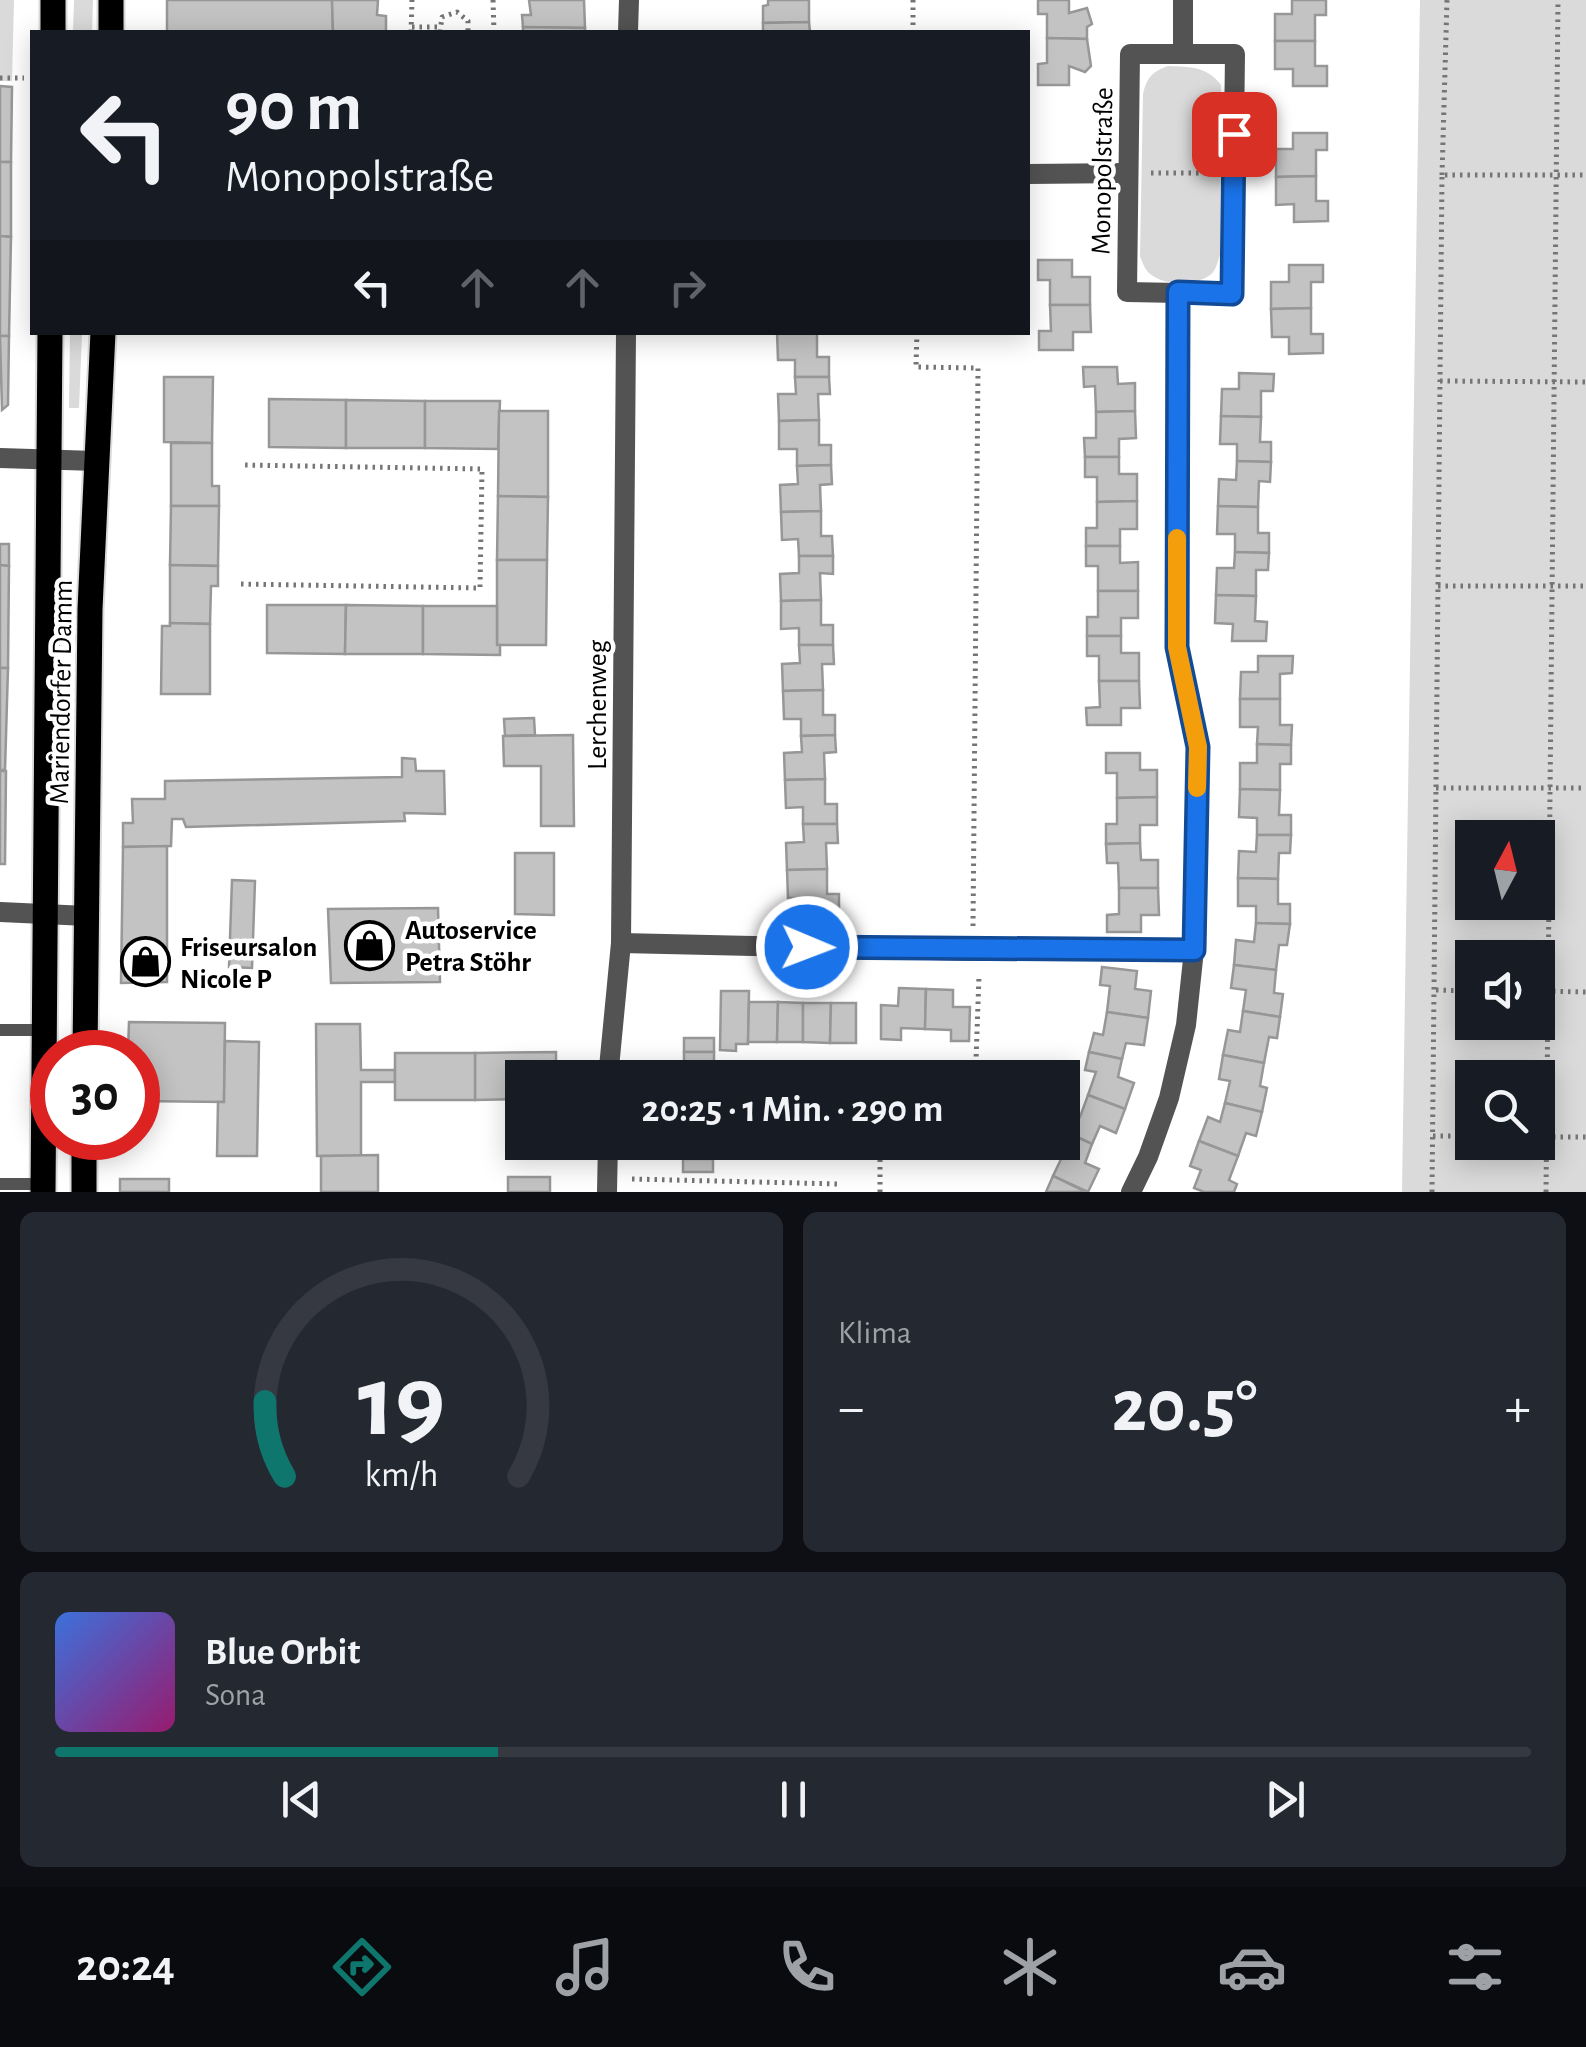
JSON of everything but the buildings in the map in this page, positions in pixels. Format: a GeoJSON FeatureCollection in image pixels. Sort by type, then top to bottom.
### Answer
{"type":"FeatureCollection","features":[{"type":"Feature","properties":{"kind":"main road"},"geometry":{"type":"LineString","coordinates":[[53,0],[53,30]]}},
{"type":"Feature","properties":{"kind":"main road"},"geometry":{"type":"LineString","coordinates":[[111,30],[112,0]]}},
{"type":"Feature","properties":{"kind":"main road","name":"Mariendorfer Damm"},"geometry":{"type":"LineString","coordinates":[[45,1030],[50,335]]}},
{"type":"Feature","properties":{"kind":"main road","name":"Mariendorfer Damm"},"geometry":{"type":"LineString","coordinates":[[85,1030],[90,609],[103,335]]}},
{"type":"Feature","properties":{"kind":"main road","name":"Mariendorfer Damm"},"geometry":{"type":"LineString","coordinates":[[43,1160],[43,1188]]}},
{"type":"Feature","properties":{"kind":"main road"},"geometry":{"type":"LineString","coordinates":[[84,1160],[84,1192]]}},
{"type":"Feature","properties":{"kind":"street"},"geometry":{"type":"LineString","coordinates":[[628,30],[629,0]]}},
{"type":"Feature","properties":{"kind":"street"},"geometry":{"type":"LineString","coordinates":[[1183,0],[1183,54]]}},
{"type":"Feature","properties":{"kind":"street","name":"Monopolstraße"},"geometry":{"type":"LineString","coordinates":[[1130,54],[1183,54],[1234,54],[1232,294],[1127,292],[1130,54]]}},
{"type":"Feature","properties":{"kind":"street"},"geometry":{"type":"LineString","coordinates":[[1030,174],[1128,174]]}},
{"type":"Feature","properties":{"kind":"street"},"geometry":{"type":"LineString","coordinates":[[1131,1192],[1169,1098],[1186,1026],[1194,950],[1198,747],[1177,647],[1178,292]]}},
{"type":"Feature","properties":{"kind":"street","name":"Lerchenweg"},"geometry":{"type":"LineString","coordinates":[[610,1060],[622,942],[626,335]]}},
{"type":"Feature","properties":{"kind":"street"},"geometry":{"type":"LineString","coordinates":[[0,458],[96,461]]}},
{"type":"Feature","properties":{"kind":"street"},"geometry":{"type":"LineString","coordinates":[[0,912],[87,916]]}},
{"type":"Feature","properties":{"kind":"street"},"geometry":{"type":"LineString","coordinates":[[622,942],[958,951],[1194,950]]}},
{"type":"Feature","properties":{"kind":"street"},"geometry":{"type":"LineString","coordinates":[[608,1160],[608,1192]]}},
{"type":"Feature","properties":{"kind":"lane"},"geometry":{"type":"LineString","coordinates":[[0,1030],[30,1030]]}},
{"type":"Feature","properties":{"kind":"lane"},"geometry":{"type":"LineString","coordinates":[[0,1184],[43,1188]]}},
{"type":"Feature","properties":{"kind":"path"},"geometry":{"type":"LineString","coordinates":[[412,0],[410,30],[439,30],[446,14],[456,12],[468,21],[468,30]]}},
{"type":"Feature","properties":{"kind":"path"},"geometry":{"type":"LineString","coordinates":[[494,0],[494,30]]}},
{"type":"Feature","properties":{"kind":"path"},"geometry":{"type":"LineString","coordinates":[[913,0],[913,30]]}},
{"type":"Feature","properties":{"kind":"path"},"geometry":{"type":"LineString","coordinates":[[1432,1192],[1446,0]]}},
{"type":"Feature","properties":{"kind":"path"},"geometry":{"type":"LineString","coordinates":[[1549,940],[1558,0]]}},
{"type":"Feature","properties":{"kind":"path"},"geometry":{"type":"LineString","coordinates":[[0,78],[24,78]]}},
{"type":"Feature","properties":{"kind":"path"},"geometry":{"type":"LineString","coordinates":[[1128,174],[1233,174]]}},
{"type":"Feature","properties":{"kind":"path"},"geometry":{"type":"LineString","coordinates":[[1442,176],[1586,175]]}},
{"type":"Feature","properties":{"kind":"path"},"geometry":{"type":"LineString","coordinates":[[916,335],[916,367],[978,368],[973,935]]}},
{"type":"Feature","properties":{"kind":"path"},"geometry":{"type":"LineString","coordinates":[[1440,381],[1586,382]]}},
{"type":"Feature","properties":{"kind":"path"},"geometry":{"type":"LineString","coordinates":[[241,584],[480,588],[482,489],[482,469],[243,465]]}},
{"type":"Feature","properties":{"kind":"path"},"geometry":{"type":"LineString","coordinates":[[1438,586],[1586,586]]}},
{"type":"Feature","properties":{"kind":"path"},"geometry":{"type":"LineString","coordinates":[[1436,788],[1586,788]]}},
{"type":"Feature","properties":{"kind":"path"},"geometry":{"type":"LineString","coordinates":[[976,1060],[980,966]]}},
{"type":"Feature","properties":{"kind":"path"},"geometry":{"type":"LineString","coordinates":[[1434,990],[1455,991]]}},
{"type":"Feature","properties":{"kind":"path"},"geometry":{"type":"LineString","coordinates":[[1555,991],[1586,992]]}},
{"type":"Feature","properties":{"kind":"path"},"geometry":{"type":"LineString","coordinates":[[1433,1136],[1455,1136]]}},
{"type":"Feature","properties":{"kind":"path"},"geometry":{"type":"LineString","coordinates":[[1555,1136],[1586,1137]]}},
{"type":"Feature","properties":{"kind":"path"},"geometry":{"type":"LineString","coordinates":[[880,1160],[880,1192]]}},
{"type":"Feature","properties":{"kind":"path"},"geometry":{"type":"LineString","coordinates":[[1546,1160],[1546,1192]]}},
{"type":"Feature","properties":{"kind":"path"},"geometry":{"type":"LineString","coordinates":[[634,1178],[838,1184]]}},
{"type":"Feature","properties":{"kind":"shaded area"},"geometry":{"type":"Polygon","coordinates":[[[0,0],[14,0],[12,81],[0,81],[0,0]]]}},
{"type":"Feature","properties":{"kind":"shaded area"},"geometry":{"type":"Polygon","coordinates":[[[74,0],[93,0],[92,30],[73,30],[74,0]]]}},
{"type":"Feature","properties":{"kind":"shaded area"},"geometry":{"type":"Polygon","coordinates":[[[1420,0],[1586,0],[1586,1192],[1402,1192],[1420,0]]]}},
{"type":"Feature","properties":{"kind":"shaded area"},"geometry":{"type":"Polygon","coordinates":[[[1168,66],[1204,71],[1221,85],[1220,255],[1209,276],[1185,283],[1153,276],[1140,256],[1143,94],[1151,76],[1168,66]]]}},
{"type":"Feature","properties":{"kind":"shaded area"},"geometry":{"type":"Polygon","coordinates":[[[70,335],[82,335],[79,408],[69,408],[70,335]]]}},
{"type":"Feature","properties":{"kind":"slow traffic"},"geometry":{"type":"LineString","coordinates":[[1177,538],[1177,647],[1198,747],[1197,788]]}},
{"type":"Feature","properties":{"kind":"place","name":"Autoservice Petra Stöhr"},"geometry":{"type":"Point","coordinates":[370,945]}},
{"type":"Feature","properties":{"kind":"place","name":"Friseursalon Nicole P"},"geometry":{"type":"Point","coordinates":[145,962]}},
{"type":"Feature","properties":{"kind":"route"},"geometry":{"type":"LineString","coordinates":[[807,947],[1194,950],[1198,747],[1177,647],[1178,292],[1232,294],[1234,134]]}}]}
